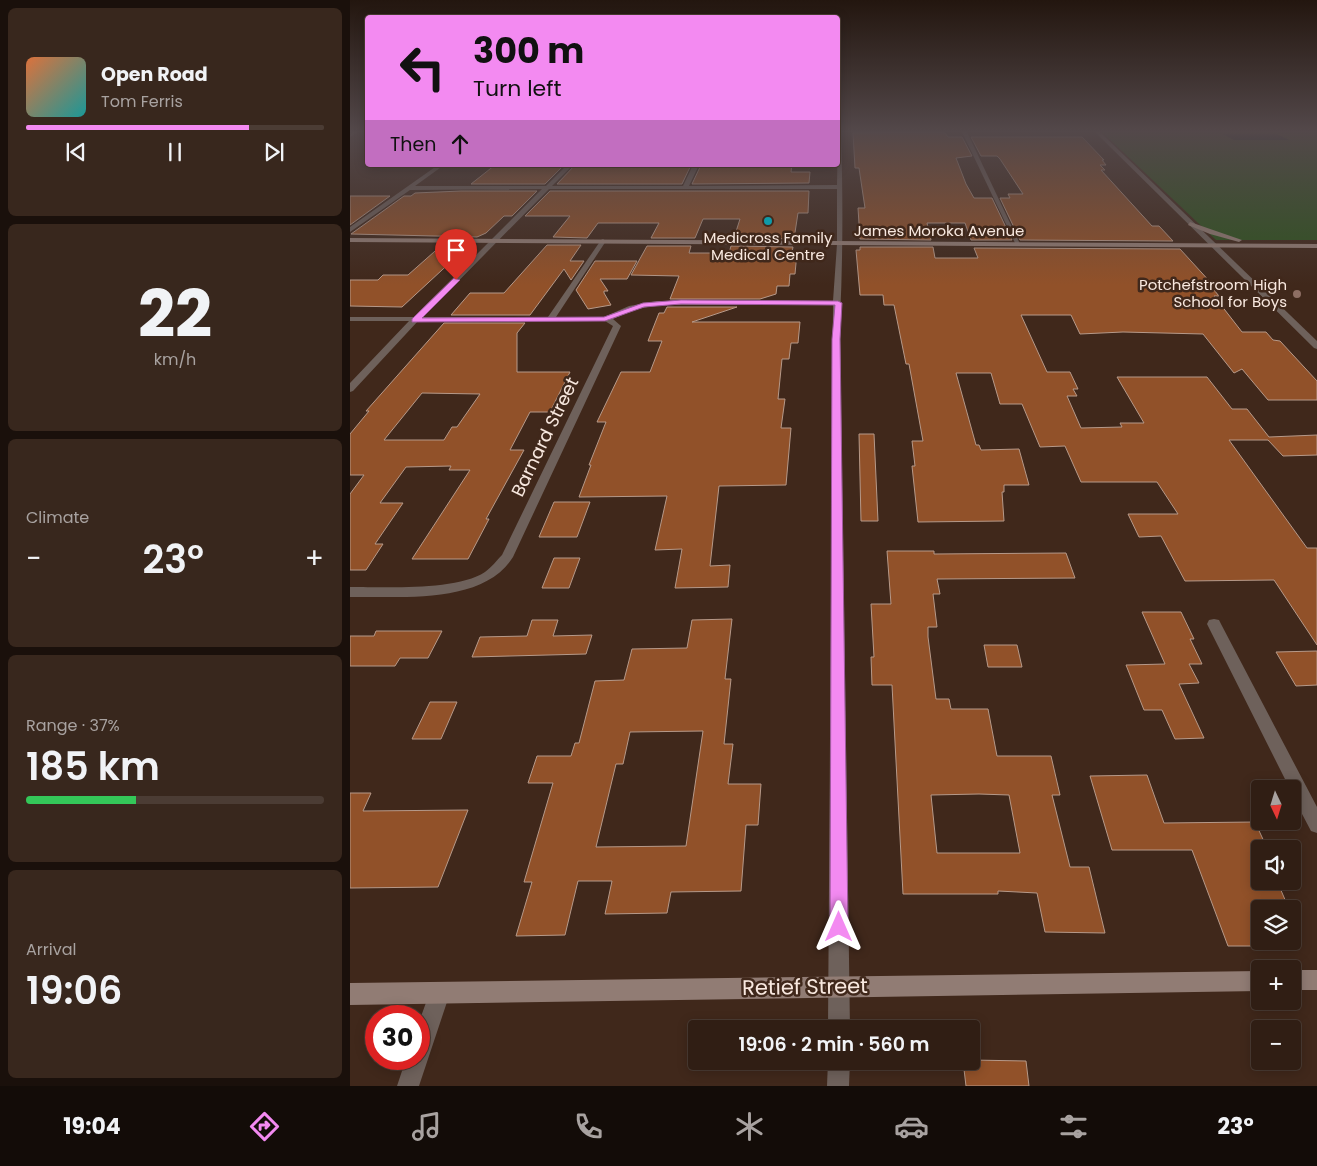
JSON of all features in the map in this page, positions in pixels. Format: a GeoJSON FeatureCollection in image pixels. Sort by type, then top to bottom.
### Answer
{"type":"FeatureCollection","features":[{"type":"Feature","properties":{"kind":"street"},"geometry":{"type":"LineString","coordinates":[[350,230],[415,183]]}},
{"type":"Feature","properties":{"kind":"street"},"geometry":{"type":"LineString","coordinates":[[350,389],[415,320],[552,183]]}},
{"type":"Feature","properties":{"kind":"street"},"geometry":{"type":"LineString","coordinates":[[685,188],[688,183]]}},
{"type":"Feature","properties":{"kind":"street"},"geometry":{"type":"LineString","coordinates":[[839,1020],[836,339],[840,244],[840,183]]}},
{"type":"Feature","properties":{"kind":"street"},"geometry":{"type":"LineString","coordinates":[[989,183],[1019,245]]}},
{"type":"Feature","properties":{"kind":"street"},"geometry":{"type":"LineString","coordinates":[[1148,183],[1317,346]]}},
{"type":"Feature","properties":{"kind":"street"},"geometry":{"type":"LineString","coordinates":[[407,188],[840,187]]}},
{"type":"Feature","properties":{"kind":"street"},"geometry":{"type":"LineString","coordinates":[[1190,224],[1221,236],[1276,246]]}},
{"type":"Feature","properties":{"kind":"street","name":"James Moroka Avenue"},"geometry":{"type":"LineString","coordinates":[[350,240],[1317,246]]}},
{"type":"Feature","properties":{"kind":"street"},"geometry":{"type":"LineString","coordinates":[[550,319],[602,241]]}},
{"type":"Feature","properties":{"kind":"street"},"geometry":{"type":"LineString","coordinates":[[350,319],[605,319],[632,308],[656,304],[838,303]]}},
{"type":"Feature","properties":{"kind":"street","name":"Barnard Street"},"geometry":{"type":"LineString","coordinates":[[350,592],[460,586],[487,577],[507,557],[615,333],[616,322],[605,319]]}},
{"type":"Feature","properties":{"kind":"street"},"geometry":{"type":"LineString","coordinates":[[1214,624],[1317,826]]}},
{"type":"Feature","properties":{"kind":"street"},"geometry":{"type":"LineString","coordinates":[[1301,980],[1317,980]]}},
{"type":"Feature","properties":{"kind":"street","name":"Retief Street"},"geometry":{"type":"LineString","coordinates":[[350,994],[1251,981]]}},
{"type":"Feature","properties":{"kind":"street"},"geometry":{"type":"LineString","coordinates":[[430,1021],[439,994]]}},
{"type":"Feature","properties":{"kind":"street"},"geometry":{"type":"LineString","coordinates":[[408,1086],[413,1070]]}},
{"type":"Feature","properties":{"kind":"street"},"geometry":{"type":"LineString","coordinates":[[838,1070],[838,1086]]}},
{"type":"Feature","properties":{"kind":"green space"},"geometry":{"type":"Polygon","coordinates":[[[1155,183],[1317,183],[1317,240],[1216,240],[1155,183]]]}},
{"type":"Feature","properties":{"kind":"building"},"geometry":{"type":"Polygon","coordinates":[[[473,183],[546,183],[545,184],[471,184],[473,183]]]}},
{"type":"Feature","properties":{"kind":"building"},"geometry":{"type":"Polygon","coordinates":[[[558,183],[683,183],[682,184],[557,184],[558,183]]]}},
{"type":"Feature","properties":{"kind":"building"},"geometry":{"type":"Polygon","coordinates":[[[693,183],[809,183],[809,183],[693,183]]]}},
{"type":"Feature","properties":{"kind":"building"},"geometry":{"type":"Polygon","coordinates":[[[861,183],[965,183],[974,198],[992,198],[1012,240],[971,240],[965,223],[927,223],[931,240],[860,239],[858,208],[865,208],[861,183]]]}},
{"type":"Feature","properties":{"kind":"building"},"geometry":{"type":"Polygon","coordinates":[[[1016,183],[1113,183],[1152,226],[1159,226],[1173,241],[1020,240],[1000,198],[1010,198],[1008,194],[1023,194],[1016,183]]]}},
{"type":"Feature","properties":{"kind":"building"},"geometry":{"type":"Polygon","coordinates":[[[537,191],[512,216],[504,216],[486,233],[477,237],[351,234],[404,196],[411,196],[415,193],[537,191]]]}},
{"type":"Feature","properties":{"kind":"building"},"geometry":{"type":"Polygon","coordinates":[[[550,191],[809,191],[808,213],[798,213],[794,239],[734,238],[740,219],[703,219],[695,238],[651,238],[659,223],[598,223],[587,238],[553,237],[570,216],[525,216],[550,191]]]}},
{"type":"Feature","properties":{"kind":"building"},"geometry":{"type":"Polygon","coordinates":[[[350,196],[390,196],[350,225],[350,196]]]}},
{"type":"Feature","properties":{"kind":"building"},"geometry":{"type":"Polygon","coordinates":[[[443,244],[469,245],[402,307],[350,306],[350,280],[378,280],[383,275],[408,275],[443,244]]]}},
{"type":"Feature","properties":{"kind":"building"},"geometry":{"type":"Polygon","coordinates":[[[547,245],[581,245],[570,261],[584,261],[571,280],[564,269],[530,315],[451,315],[470,293],[504,293],[547,245]]]}},
{"type":"Feature","properties":{"kind":"building"},"geometry":{"type":"Polygon","coordinates":[[[647,246],[691,246],[689,253],[729,253],[731,246],[793,247],[792,252],[797,252],[795,274],[790,274],[789,286],[777,286],[776,294],[760,299],[670,299],[679,276],[631,275],[647,246]]]}},
{"type":"Feature","properties":{"kind":"building"},"geometry":{"type":"Polygon","coordinates":[[[860,247],[933,247],[935,258],[978,258],[974,248],[1180,249],[1212,284],[1209,284],[1219,296],[1214,296],[1242,332],[1266,332],[1273,340],[1280,341],[1317,381],[1317,400],[1268,400],[1242,369],[1234,373],[1203,334],[1123,332],[1080,334],[1071,315],[1021,315],[1047,372],[1070,372],[1078,389],[1073,389],[1077,396],[1067,396],[1081,428],[1122,427],[1120,423],[1144,423],[1117,377],[1207,377],[1232,409],[1247,409],[1269,437],[1317,435],[1317,455],[1283,456],[1268,440],[1229,440],[1307,548],[1317,548],[1317,645],[1274,580],[1185,581],[1161,536],[1139,537],[1128,514],[1178,514],[1157,482],[1081,482],[1065,446],[1040,447],[1022,404],[1000,404],[991,373],[956,373],[976,445],[979,445],[981,450],[1019,449],[1029,485],[1004,485],[1004,492],[1002,492],[1004,521],[918,522],[912,466],[915,466],[912,441],[923,441],[909,364],[906,364],[894,305],[884,305],[883,295],[860,295],[856,250],[860,250],[860,247]]]}},
{"type":"Feature","properties":{"kind":"building"},"geometry":{"type":"Polygon","coordinates":[[[595,261],[637,261],[627,279],[600,279],[608,291],[604,291],[604,293],[611,305],[588,309],[576,290],[595,261]]]}},
{"type":"Feature","properties":{"kind":"building"},"geometry":{"type":"Polygon","coordinates":[[[667,307],[737,307],[692,322],[800,322],[798,343],[791,343],[789,359],[782,359],[778,399],[785,399],[781,428],[791,428],[786,485],[719,486],[710,566],[730,565],[728,587],[675,588],[682,549],[655,550],[667,496],[579,497],[606,422],[597,422],[621,372],[650,372],[662,341],[648,341],[659,313],[664,313],[667,307]]]}},
{"type":"Feature","properties":{"kind":"building"},"geometry":{"type":"Polygon","coordinates":[[[444,323],[525,323],[517,333],[517,372],[570,372],[550,412],[530,412],[510,450],[524,450],[486,519],[489,519],[468,559],[412,559],[470,470],[449,470],[451,466],[406,467],[380,503],[403,503],[375,544],[383,544],[366,570],[350,570],[350,494],[364,475],[350,475],[350,434],[369,411],[366,411],[444,323]],[[422,393],[384,440],[444,440],[452,427],[457,427],[480,394],[422,393]]]}},
{"type":"Feature","properties":{"kind":"building"},"geometry":{"type":"Polygon","coordinates":[[[859,434],[874,434],[878,521],[861,521],[859,434]]]}},
{"type":"Feature","properties":{"kind":"building"},"geometry":{"type":"Polygon","coordinates":[[[554,502],[590,502],[577,537],[539,537],[554,502]]]}},
{"type":"Feature","properties":{"kind":"building"},"geometry":{"type":"Polygon","coordinates":[[[887,551],[934,551],[934,554],[1066,553],[1075,578],[937,579],[940,594],[933,594],[937,627],[928,627],[928,637],[936,699],[949,699],[951,709],[988,709],[997,756],[1051,756],[1060,795],[1052,795],[1070,867],[1089,867],[1105,933],[1045,932],[1037,893],[998,891],[998,894],[903,894],[892,685],[872,685],[871,657],[874,657],[871,604],[891,604],[887,551]],[[931,795],[937,853],[1020,853],[1009,795],[931,795]]]}},
{"type":"Feature","properties":{"kind":"building"},"geometry":{"type":"Polygon","coordinates":[[[554,558],[580,558],[569,588],[542,588],[554,558]]]}},
{"type":"Feature","properties":{"kind":"building"},"geometry":{"type":"Polygon","coordinates":[[[1142,612],[1181,612],[1194,639],[1190,639],[1202,664],[1189,664],[1199,683],[1179,684],[1204,738],[1175,739],[1162,710],[1144,710],[1126,665],[1165,664],[1142,612]]]}},
{"type":"Feature","properties":{"kind":"building"},"geometry":{"type":"Polygon","coordinates":[[[732,619],[725,679],[731,679],[724,744],[733,744],[728,784],[761,784],[758,825],[746,825],[741,891],[671,892],[667,913],[605,914],[612,881],[578,881],[565,935],[516,936],[532,882],[524,882],[553,783],[528,783],[537,756],[571,756],[575,743],[579,743],[595,681],[624,680],[632,649],[687,648],[692,620],[732,619]],[[703,731],[630,732],[623,764],[616,764],[596,847],[686,846],[703,731]]]}},
{"type":"Feature","properties":{"kind":"building"},"geometry":{"type":"Polygon","coordinates":[[[532,620],[558,620],[553,636],[592,635],[586,654],[472,657],[480,637],[527,636],[532,620]]]}},
{"type":"Feature","properties":{"kind":"building"},"geometry":{"type":"Polygon","coordinates":[[[376,631],[442,631],[428,658],[400,658],[395,666],[350,666],[350,636],[374,636],[376,631]]]}},
{"type":"Feature","properties":{"kind":"building"},"geometry":{"type":"Polygon","coordinates":[[[984,645],[1017,645],[1022,667],[988,667],[984,645]]]}},
{"type":"Feature","properties":{"kind":"building"},"geometry":{"type":"Polygon","coordinates":[[[1317,651],[1317,685],[1296,686],[1276,652],[1317,651]]]}},
{"type":"Feature","properties":{"kind":"building"},"geometry":{"type":"Polygon","coordinates":[[[430,702],[457,702],[441,739],[412,739],[430,702]]]}},
{"type":"Feature","properties":{"kind":"building"},"geometry":{"type":"Polygon","coordinates":[[[1147,775],[1164,823],[1251,822],[1251,830],[1259,830],[1263,840],[1251,840],[1251,890],[1281,890],[1285,900],[1251,900],[1251,946],[1228,946],[1192,850],[1112,850],[1090,776],[1147,775]]]}},
{"type":"Feature","properties":{"kind":"building"},"geometry":{"type":"Polygon","coordinates":[[[350,793],[371,793],[363,811],[468,810],[438,887],[350,888],[350,793]]]}},
{"type":"Feature","properties":{"kind":"building"},"geometry":{"type":"Polygon","coordinates":[[[980,1060],[1026,1061],[1029,1086],[966,1086],[964,1070],[980,1070],[980,1060]]]}},
{"type":"Feature","properties":{"kind":"place","name":"Medicross Family Medical Centre"},"geometry":{"type":"Point","coordinates":[768,221]}},
{"type":"Feature","properties":{"kind":"place","name":"Potchefstroom High School for Boys"},"geometry":{"type":"Point","coordinates":[1297,294]}},
{"type":"Feature","properties":{"kind":"route"},"geometry":{"type":"LineString","coordinates":[[456,280],[415,320],[605,319],[643,305],[681,302],[838,303],[836,339],[839,927]]}}]}
